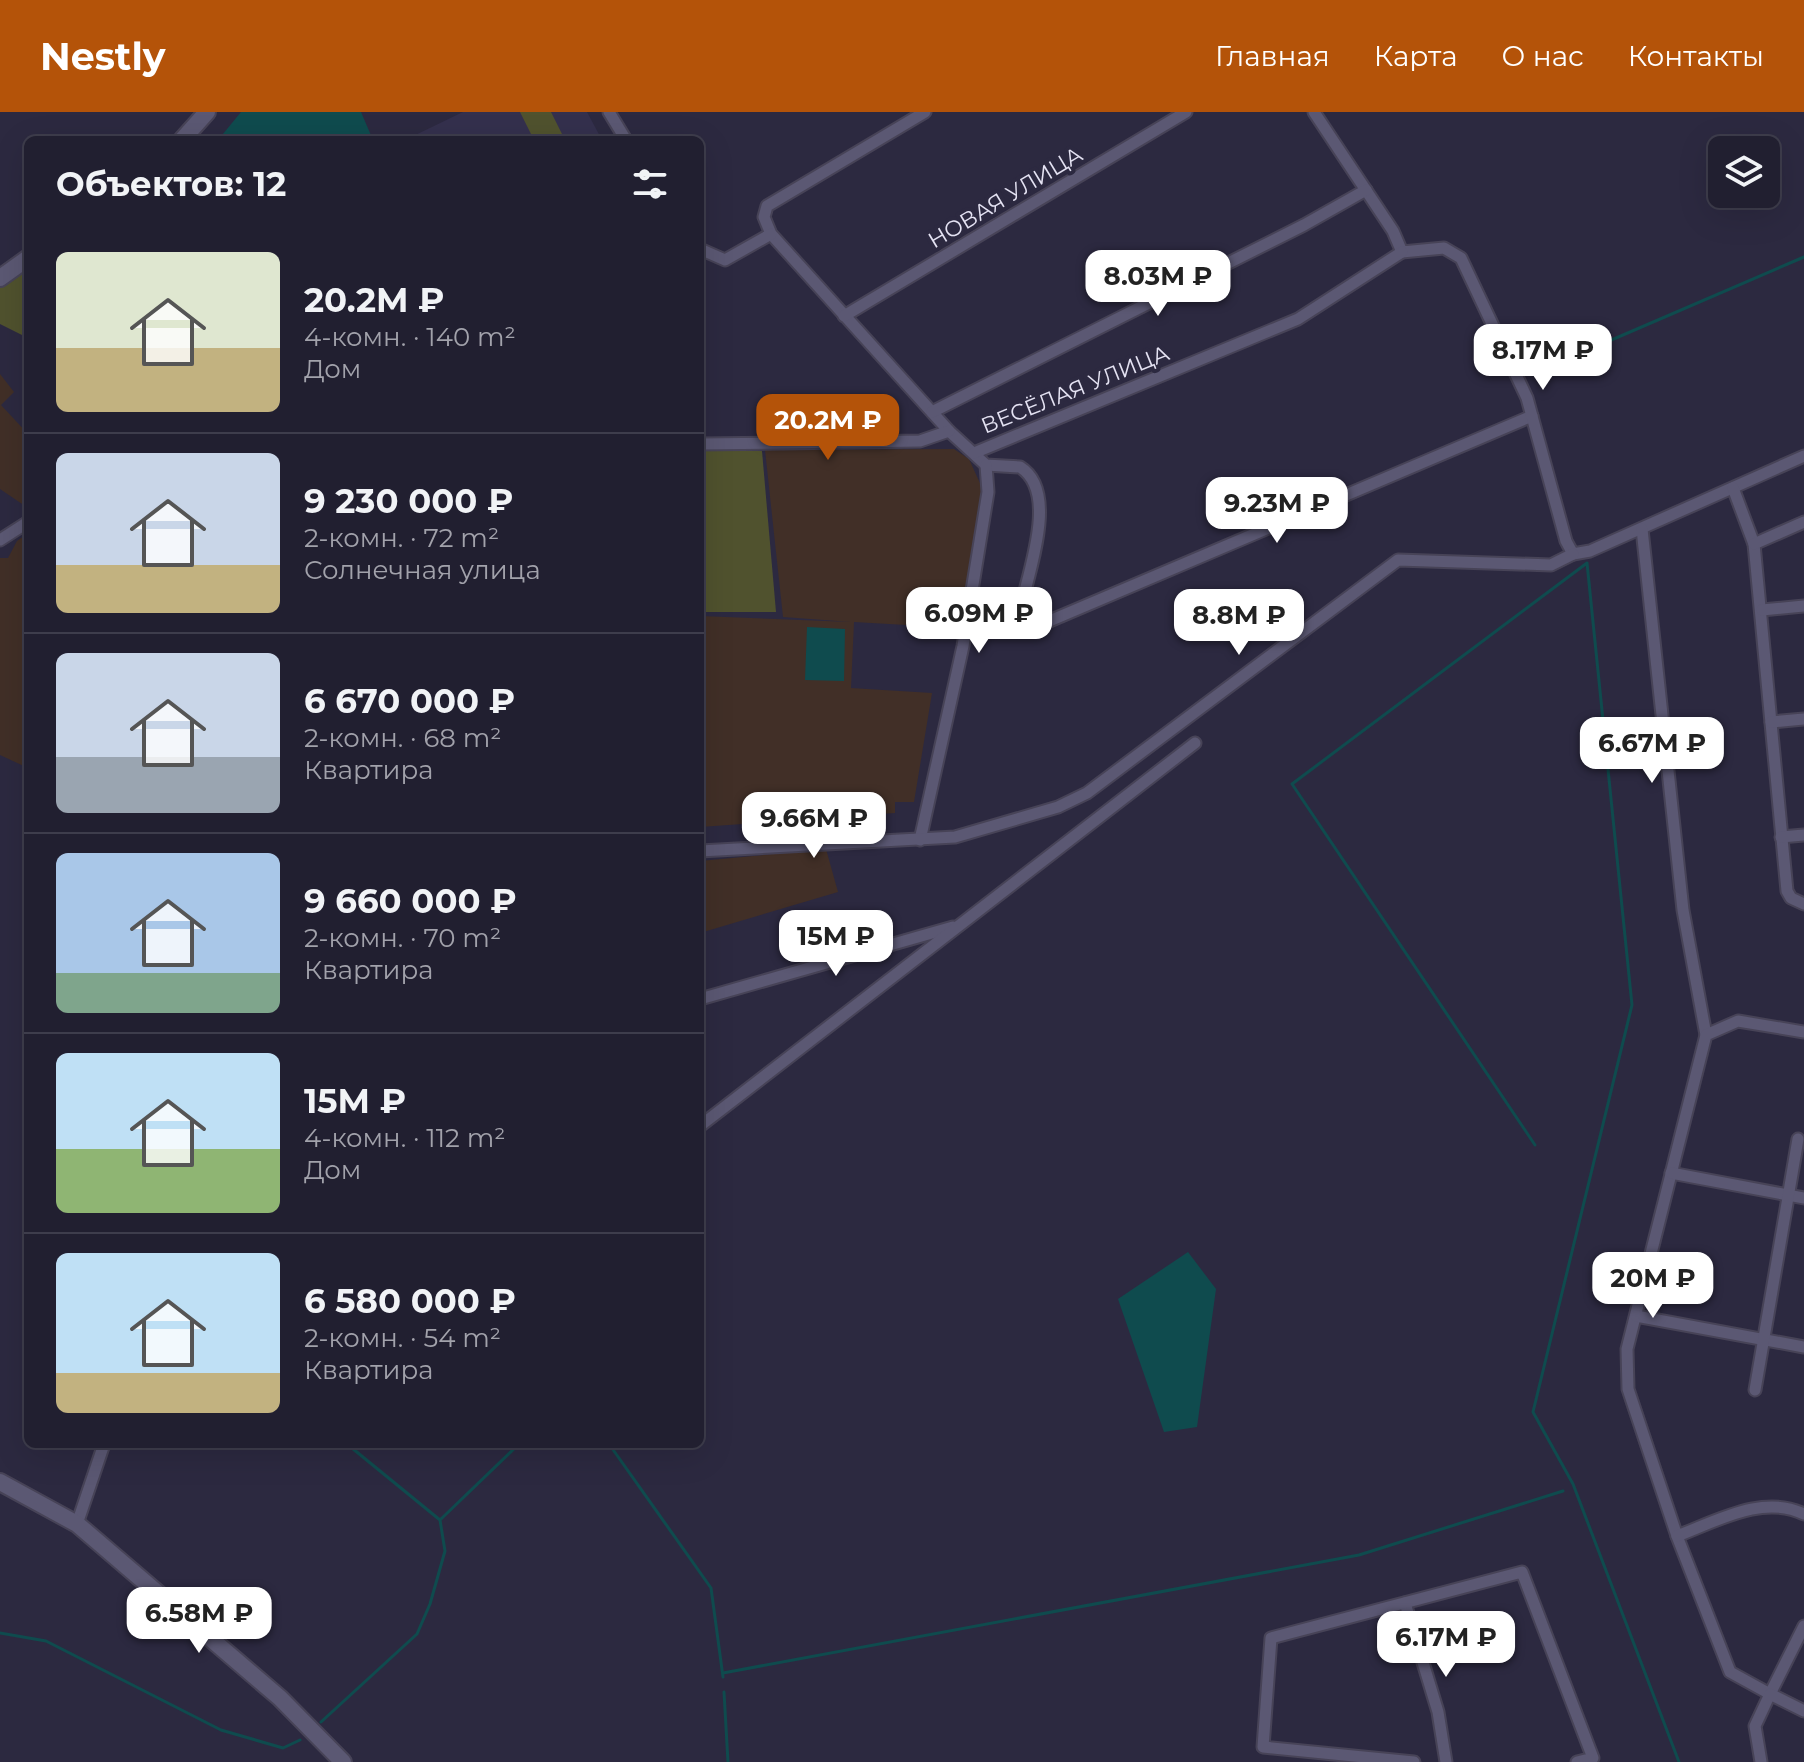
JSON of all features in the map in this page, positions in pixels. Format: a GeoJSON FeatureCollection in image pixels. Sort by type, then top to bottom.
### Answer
{"type":"FeatureCollection","features":[{"type":"Feature","properties":{"kind":"street"},"geometry":{"type":"LineString","coordinates":[[186,136],[207,112]]}},
{"type":"Feature","properties":{"kind":"street"},"geometry":{"type":"LineString","coordinates":[[609,112],[624,136]]}},
{"type":"Feature","properties":{"kind":"street"},"geometry":{"type":"LineString","coordinates":[[920,840],[963,646],[988,492],[986,465],[949,431],[844,316],[771,234],[764,217],[767,206],[925,112]]}},
{"type":"Feature","properties":{"kind":"street","name":"НОВАЯ УЛИЦА"},"geometry":{"type":"LineString","coordinates":[[844,316],[1186,112]]}},
{"type":"Feature","properties":{"kind":"street"},"geometry":{"type":"LineString","coordinates":[[1314,112],[1366,190],[1402,252],[1444,248],[1461,258],[1532,416],[1566,541],[1573,554]]}},
{"type":"Feature","properties":{"kind":"street"},"geometry":{"type":"LineString","coordinates":[[932,412],[1304,225],[1366,190]]}},
{"type":"Feature","properties":{"kind":"street"},"geometry":{"type":"LineString","coordinates":[[704,251],[725,260],[771,234]]}},
{"type":"Feature","properties":{"kind":"street","name":"ВЕСЁЛАЯ УЛИЦА"},"geometry":{"type":"LineString","coordinates":[[974,453],[1298,319],[1402,252]]}},
{"type":"Feature","properties":{"kind":"street"},"geometry":{"type":"LineString","coordinates":[[0,278],[24,261]]}},
{"type":"Feature","properties":{"kind":"street"},"geometry":{"type":"LineString","coordinates":[[986,465],[1020,467],[1031,477],[1038,495],[1039,532],[1018,621],[1040,625],[1532,416]]}},
{"type":"Feature","properties":{"kind":"street"},"geometry":{"type":"LineString","coordinates":[[704,444],[920,441],[949,431]]}},
{"type":"Feature","properties":{"kind":"street"},"geometry":{"type":"LineString","coordinates":[[704,851],[873,839],[955,837],[1058,807],[1087,793],[1398,560],[1551,565],[1642,529],[1804,456]]}},
{"type":"Feature","properties":{"kind":"street"},"geometry":{"type":"LineString","coordinates":[[1733,488],[1754,544],[1787,891],[1791,898],[1804,904]]}},
{"type":"Feature","properties":{"kind":"street"},"geometry":{"type":"LineString","coordinates":[[1754,544],[1804,522]]}},
{"type":"Feature","properties":{"kind":"street"},"geometry":{"type":"LineString","coordinates":[[0,540],[24,525]]}},
{"type":"Feature","properties":{"kind":"street"},"geometry":{"type":"LineString","coordinates":[[1642,529],[1683,910],[1706,1035],[1627,1349],[1628,1389],[1677,1536],[1730,1672],[1804,1711]]}},
{"type":"Feature","properties":{"kind":"street"},"geometry":{"type":"LineString","coordinates":[[1762,610],[1804,606]]}},
{"type":"Feature","properties":{"kind":"street"},"geometry":{"type":"LineString","coordinates":[[1771,722],[1804,719]]}},
{"type":"Feature","properties":{"kind":"street"},"geometry":{"type":"LineString","coordinates":[[704,1123],[1195,743]]}},
{"type":"Feature","properties":{"kind":"street"},"geometry":{"type":"LineString","coordinates":[[1781,837],[1804,835]]}},
{"type":"Feature","properties":{"kind":"street"},"geometry":{"type":"LineString","coordinates":[[704,998],[962,925]]}},
{"type":"Feature","properties":{"kind":"street"},"geometry":{"type":"LineString","coordinates":[[1706,1035],[1738,1021],[1804,1032]]}},
{"type":"Feature","properties":{"kind":"street"},"geometry":{"type":"LineString","coordinates":[[1755,1390],[1798,1139]]}},
{"type":"Feature","properties":{"kind":"street"},"geometry":{"type":"LineString","coordinates":[[1671,1173],[1804,1198]]}},
{"type":"Feature","properties":{"kind":"street"},"geometry":{"type":"LineString","coordinates":[[1636,1316],[1804,1347]]}},
{"type":"Feature","properties":{"kind":"street"},"geometry":{"type":"LineString","coordinates":[[77,1524],[103,1448]]}},
{"type":"Feature","properties":{"kind":"street"},"geometry":{"type":"LineString","coordinates":[[0,1482],[77,1524],[280,1698],[343,1762]]}},
{"type":"Feature","properties":{"kind":"street"},"geometry":{"type":"LineString","coordinates":[[1677,1536],[1760,1506],[1777,1504],[1804,1514]]}},
{"type":"Feature","properties":{"kind":"street"},"geometry":{"type":"LineString","coordinates":[[1414,1762],[1263,1747],[1271,1638],[1522,1572],[1593,1758],[1577,1762]]}},
{"type":"Feature","properties":{"kind":"street"},"geometry":{"type":"LineString","coordinates":[[1405,1603],[1438,1712],[1446,1762]]}},
{"type":"Feature","properties":{"kind":"street"},"geometry":{"type":"LineString","coordinates":[[1761,1762],[1755,1726],[1804,1626]]}},
{"type":"Feature","properties":{"kind":"shaded area"},"geometry":{"type":"Polygon","coordinates":[[[241,112],[361,112],[371,136],[221,136],[241,112]]]}},
{"type":"Feature","properties":{"kind":"shaded area"},"geometry":{"type":"Polygon","coordinates":[[[463,112],[587,112],[600,136],[413,136],[463,112]]]}},
{"type":"Feature","properties":{"kind":"shaded area"},"geometry":{"type":"Polygon","coordinates":[[[520,112],[551,112],[563,136],[532,136],[520,112]]]}},
{"type":"Feature","properties":{"kind":"shaded area"},"geometry":{"type":"Polygon","coordinates":[[[24,269],[24,336],[0,324],[0,284],[24,269]]]}},
{"type":"Feature","properties":{"kind":"shaded area"},"geometry":{"type":"Polygon","coordinates":[[[0,374],[14,392],[1,405],[24,430],[24,505],[0,489],[0,374]]]}},
{"type":"Feature","properties":{"kind":"shaded area"},"geometry":{"type":"Polygon","coordinates":[[[954,449],[969,459],[984,492],[959,628],[854,622],[851,688],[932,693],[914,802],[895,802],[895,813],[704,827],[704,616],[851,622],[783,617],[765,450],[954,449]]]}},
{"type":"Feature","properties":{"kind":"shaded area"},"geometry":{"type":"Polygon","coordinates":[[[704,451],[762,451],[776,612],[704,612],[704,451]]]}},
{"type":"Feature","properties":{"kind":"shaded area"},"geometry":{"type":"Polygon","coordinates":[[[24,536],[24,766],[0,755],[0,558],[8,558],[17,541],[24,536]]]}},
{"type":"Feature","properties":{"kind":"shaded area"},"geometry":{"type":"Polygon","coordinates":[[[807,627],[845,629],[844,681],[805,680],[807,627]]]}},
{"type":"Feature","properties":{"kind":"shaded area"},"geometry":{"type":"Polygon","coordinates":[[[826,849],[838,892],[704,932],[704,861],[826,849]]]}},
{"type":"Feature","properties":{"kind":"shaded area"},"geometry":{"type":"Polygon","coordinates":[[[1188,1252],[1216,1289],[1197,1427],[1164,1432],[1118,1299],[1188,1252]]]}},
{"type":"Feature","properties":{"kind":"waterway"},"geometry":{"type":"LineString","coordinates":[[1558,363],[1804,257]]}},
{"type":"Feature","properties":{"kind":"waterway"},"geometry":{"type":"LineString","coordinates":[[1535,1145],[1292,784],[1587,563],[1632,1005],[1533,1412],[1573,1484],[1679,1762]]}},
{"type":"Feature","properties":{"kind":"waterway"},"geometry":{"type":"LineString","coordinates":[[321,1722],[417,1634],[430,1604],[445,1551],[440,1520],[352,1448]]}},
{"type":"Feature","properties":{"kind":"waterway"},"geometry":{"type":"LineString","coordinates":[[441,1519],[515,1448]]}},
{"type":"Feature","properties":{"kind":"waterway"},"geometry":{"type":"LineString","coordinates":[[612,1448],[711,1588],[723,1677]]}},
{"type":"Feature","properties":{"kind":"waterway"},"geometry":{"type":"LineString","coordinates":[[723,1673],[1359,1555],[1563,1491]]}},
{"type":"Feature","properties":{"kind":"waterway"},"geometry":{"type":"LineString","coordinates":[[0,1633],[46,1641],[221,1730],[283,1748],[300,1740]]}},
{"type":"Feature","properties":{"kind":"waterway"},"geometry":{"type":"LineString","coordinates":[[724,1692],[728,1762]]}}]}
